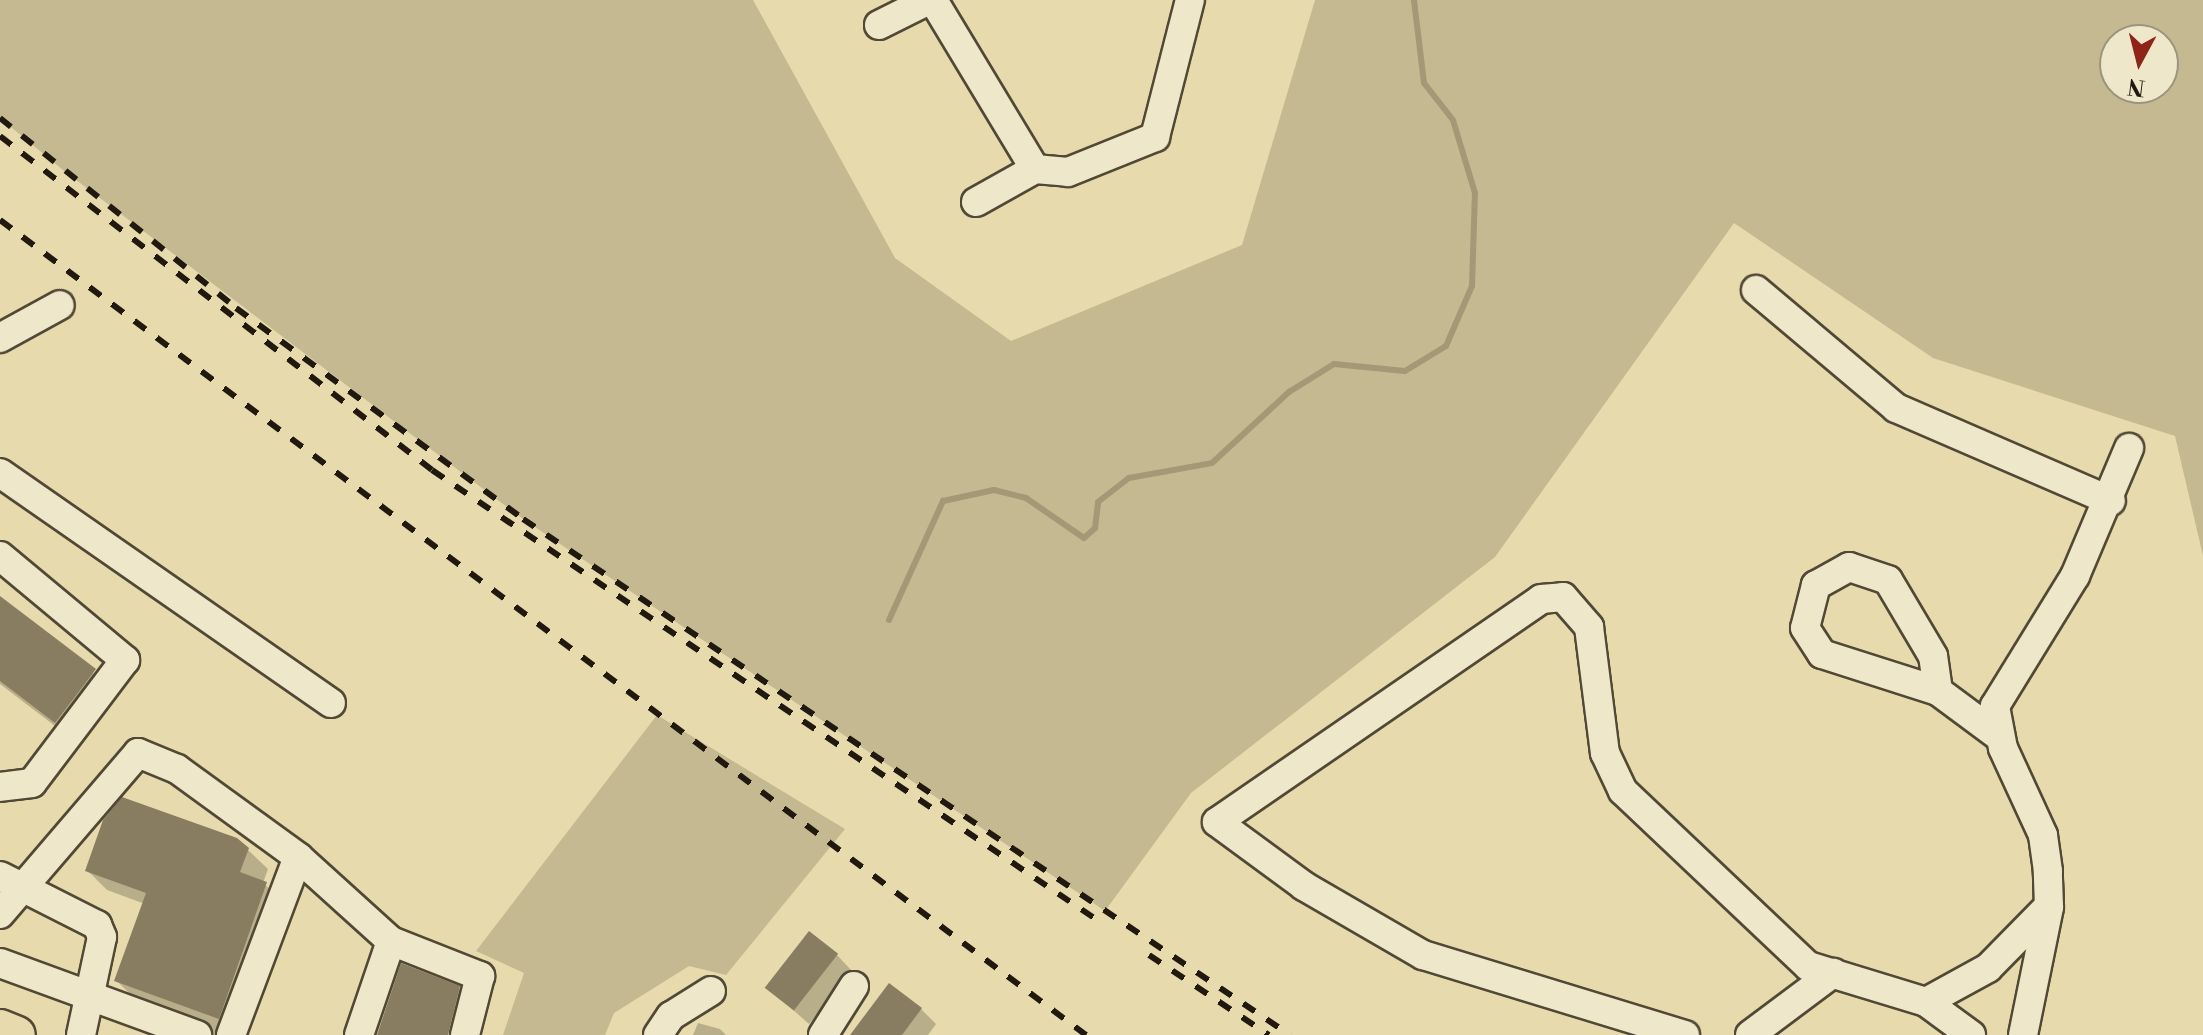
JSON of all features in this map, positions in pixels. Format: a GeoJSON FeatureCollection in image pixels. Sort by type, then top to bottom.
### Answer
{"type":"FeatureCollection","features":[{"type":"Feature","properties":{"kind":"main road"},"geometry":{"type":"LineString","coordinates":[[0,1028],[17,1035]]}},
{"type":"Feature","properties":{"kind":"street"},"geometry":{"type":"LineString","coordinates":[[879,25],[931,0],[1035,169]]}},
{"type":"Feature","properties":{"kind":"street"},"geometry":{"type":"LineString","coordinates":[[976,202],[1035,169],[1068,172],[1155,137],[1190,0]]}},
{"type":"Feature","properties":{"kind":"street"},"geometry":{"type":"LineString","coordinates":[[1756,290],[1896,408],[2111,501]]}},
{"type":"Feature","properties":{"kind":"street"},"geometry":{"type":"LineString","coordinates":[[0,338],[60,305]]}},
{"type":"Feature","properties":{"kind":"street"},"geometry":{"type":"LineString","coordinates":[[2023,1035],[2049,907],[2043,835],[2000,737],[1995,706],[2075,576],[2111,501],[2129,448]]}},
{"type":"Feature","properties":{"kind":"street"},"geometry":{"type":"LineString","coordinates":[[0,473],[331,703]]}},
{"type":"Feature","properties":{"kind":"street"},"geometry":{"type":"LineString","coordinates":[[0,556],[125,660],[32,783],[0,787]]}},
{"type":"Feature","properties":{"kind":"street"},"geometry":{"type":"LineString","coordinates":[[1938,691],[1933,656],[1888,580],[1849,567],[1816,585],[1805,628],[1822,654],[1938,691],[2000,737]]}},
{"type":"Feature","properties":{"kind":"street"},"geometry":{"type":"LineString","coordinates":[[1685,1035],[1423,955],[1304,886],[1217,822],[1541,599],[1563,597],[1589,627],[1605,753],[1623,791],[1776,943],[1833,973],[1926,1002],[1971,1035]]}},
{"type":"Feature","properties":{"kind":"street"},"geometry":{"type":"LineString","coordinates":[[0,914],[9,883],[138,753],[177,769],[298,857],[391,941],[480,976],[465,1035]]}},
{"type":"Feature","properties":{"kind":"street"},"geometry":{"type":"LineString","coordinates":[[231,1035],[298,857]]}},
{"type":"Feature","properties":{"kind":"street"},"geometry":{"type":"LineString","coordinates":[[9,883],[97,925],[93,998],[81,1035]]}},
{"type":"Feature","properties":{"kind":"street"},"geometry":{"type":"LineString","coordinates":[[1926,1002],[1988,968],[2049,907]]}},
{"type":"Feature","properties":{"kind":"street"},"geometry":{"type":"LineString","coordinates":[[359,1035],[391,941]]}},
{"type":"Feature","properties":{"kind":"street"},"geometry":{"type":"LineString","coordinates":[[0,963],[197,1035]]}},
{"type":"Feature","properties":{"kind":"street"},"geometry":{"type":"LineString","coordinates":[[1750,1035],[1833,973]]}},
{"type":"Feature","properties":{"kind":"street"},"geometry":{"type":"LineString","coordinates":[[823,1035],[854,986]]}},
{"type":"Feature","properties":{"kind":"street"},"geometry":{"type":"LineString","coordinates":[[658,1035],[671,1016],[711,991]]}},
{"type":"Feature","properties":{"kind":"shaded area"},"geometry":{"type":"Polygon","coordinates":[[[0,0],[753,0],[895,258],[1011,341],[1242,245],[1315,0],[2203,0],[2203,556],[2175,436],[1933,358],[1734,223],[1495,557],[1191,793],[1105,911],[523,519],[63,170],[0,118],[0,0]]]}},
{"type":"Feature","properties":{"kind":"shaded area"},"geometry":{"type":"Polygon","coordinates":[[[657,715],[845,829],[726,975],[689,966],[614,1013],[605,1035],[503,1035],[524,973],[476,951],[657,715]]]}},
{"type":"Feature","properties":{"kind":"building"},"geometry":{"type":"Polygon","coordinates":[[[0,596],[96,669],[55,723],[0,681],[0,596]]]}},
{"type":"Feature","properties":{"kind":"building"},"geometry":{"type":"Polygon","coordinates":[[[122,797],[237,838],[249,848],[240,872],[267,882],[219,1019],[114,981],[146,893],[85,871],[103,820],[122,797]]]}},
{"type":"Feature","properties":{"kind":"building"},"geometry":{"type":"Polygon","coordinates":[[[809,931],[838,954],[794,1011],[765,988],[809,931]]]}},
{"type":"Feature","properties":{"kind":"building"},"geometry":{"type":"Polygon","coordinates":[[[401,963],[460,986],[448,1035],[377,1035],[401,963]]]}},
{"type":"Feature","properties":{"kind":"building"},"geometry":{"type":"Polygon","coordinates":[[[889,983],[922,1008],[902,1035],[850,1035],[889,983]]]}},
{"type":"Feature","properties":{"kind":"waterway"},"geometry":{"type":"LineString","coordinates":[[889,620],[943,501],[994,490],[1026,498],[1084,538],[1095,528],[1098,502],[1129,478],[1212,463],[1289,392],[1334,364],[1405,371],[1446,346],[1472,286],[1475,193],[1453,120],[1424,83],[1414,0]]}},
{"type":"Feature","properties":{"kind":"railway"},"geometry":{"type":"LineString","coordinates":[[0,118],[236,308],[523,519],[1290,1035]]}},
{"type":"Feature","properties":{"kind":"railway"},"geometry":{"type":"LineString","coordinates":[[0,136],[432,470],[1103,924]]}},
{"type":"Feature","properties":{"kind":"railway"},"geometry":{"type":"LineString","coordinates":[[0,220],[1086,1035]]}},
{"type":"Feature","properties":{"kind":"railway"},"geometry":{"type":"LineString","coordinates":[[1149,955],[1269,1035]]}}]}
